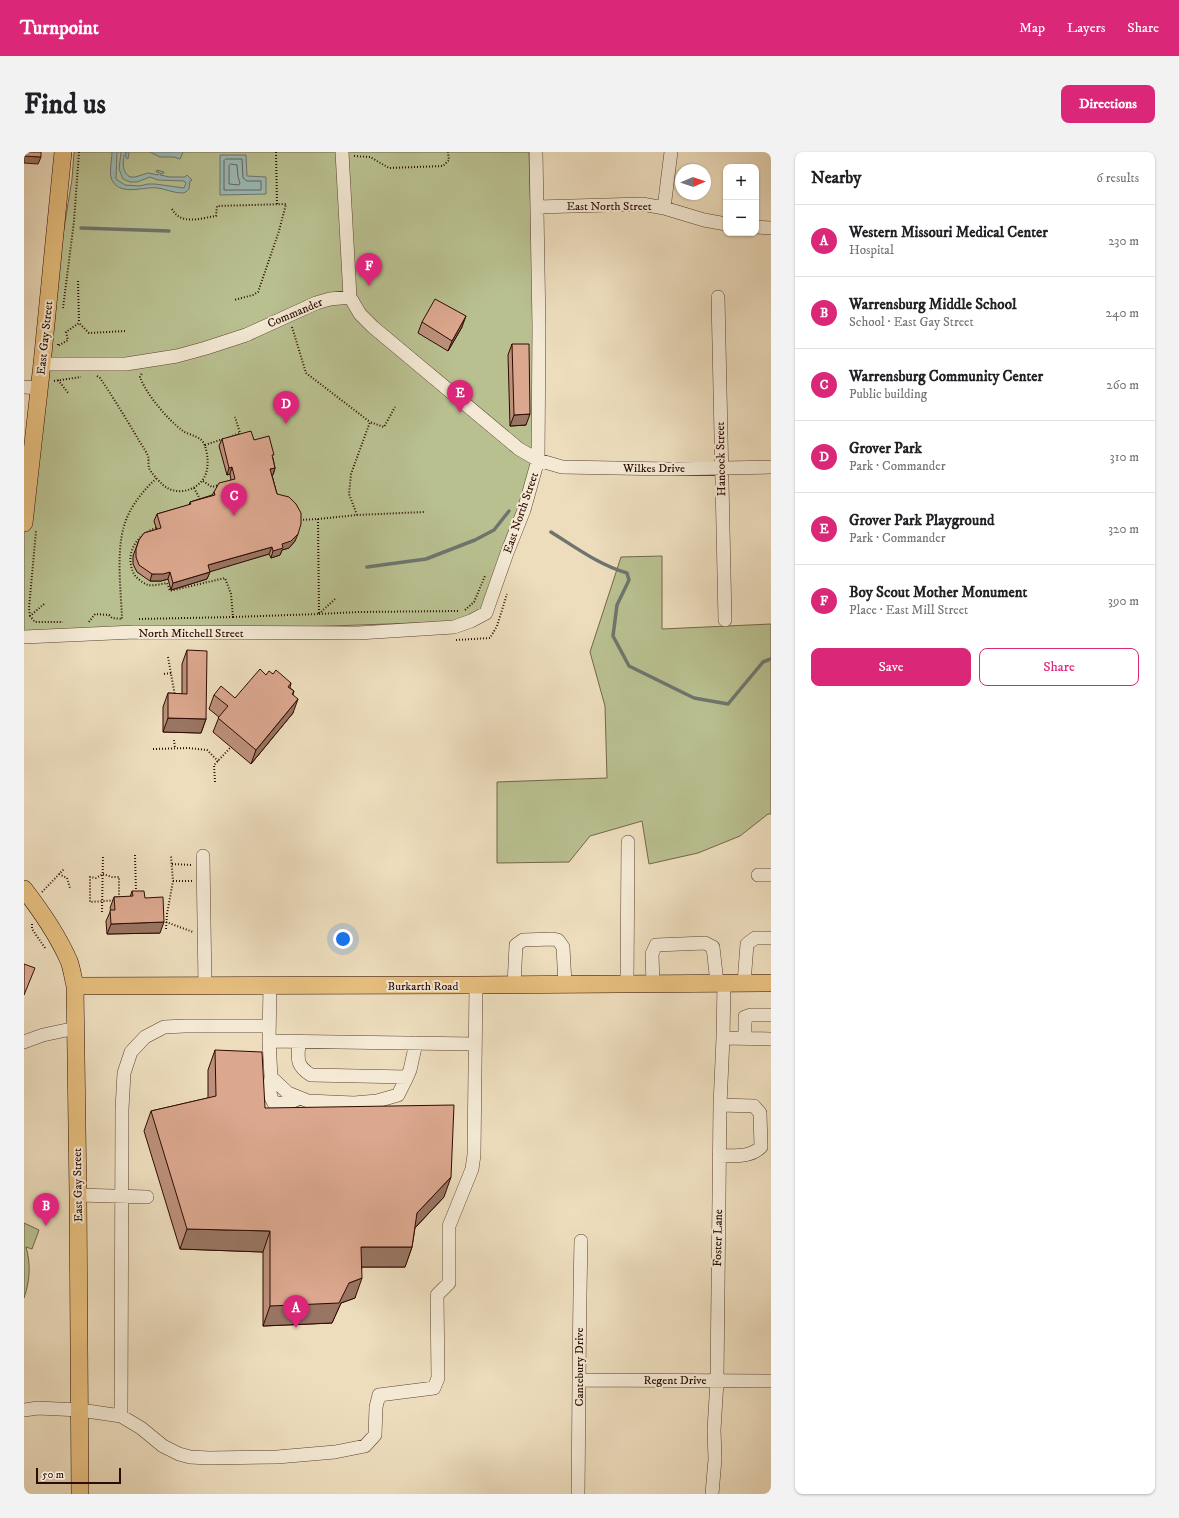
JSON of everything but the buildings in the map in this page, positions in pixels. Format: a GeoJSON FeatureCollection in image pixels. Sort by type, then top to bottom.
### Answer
{"type":"FeatureCollection","features":[{"type":"Feature","properties":{"kind":"main road","name":"East Gay Street"},"geometry":{"type":"LineString","coordinates":[[24,523],[42,364],[63,152]]}},
{"type":"Feature","properties":{"kind":"main road","name":"East Gay Street"},"geometry":{"type":"LineString","coordinates":[[29,895],[57,939],[69,962],[75,986],[80,1494]]}},
{"type":"Feature","properties":{"kind":"main road","name":"Burkarth Road"},"geometry":{"type":"LineString","coordinates":[[75,986],[476,986],[771,983]]}},
{"type":"Feature","properties":{"kind":"street","name":"East North Street"},"geometry":{"type":"LineString","coordinates":[[358,633],[454,627],[471,622],[486,613],[524,510],[538,460],[539,327],[536,152]]}},
{"type":"Feature","properties":{"kind":"street"},"geometry":{"type":"LineString","coordinates":[[664,208],[670,152]]}},
{"type":"Feature","properties":{"kind":"street"},"geometry":{"type":"LineString","coordinates":[[348,154],[350,297],[360,314],[373,327],[519,449],[538,460]]}},
{"type":"Feature","properties":{"kind":"street","name":"East North Street"},"geometry":{"type":"LineString","coordinates":[[537,207],[642,204],[664,208],[704,220],[723,223]]}},
{"type":"Feature","properties":{"kind":"street"},"geometry":{"type":"LineString","coordinates":[[759,227],[771,228]]}},
{"type":"Feature","properties":{"kind":"street","name":"Commander"},"geometry":{"type":"LineString","coordinates":[[42,364],[126,364],[177,356],[246,335],[316,303],[330,299],[350,297]]}},
{"type":"Feature","properties":{"kind":"street","name":"Hancock Street"},"geometry":{"type":"LineString","coordinates":[[718,297],[725,620]]}},
{"type":"Feature","properties":{"kind":"street","name":"Wilkes Drive"},"geometry":{"type":"LineString","coordinates":[[538,460],[562,467],[771,467]]}},
{"type":"Feature","properties":{"kind":"street","name":"North Mitchell Street"},"geometry":{"type":"LineString","coordinates":[[24,637],[135,632],[358,633]]}},
{"type":"Feature","properties":{"kind":"street"},"geometry":{"type":"LineString","coordinates":[[627,984],[628,842]]}},
{"type":"Feature","properties":{"kind":"street"},"geometry":{"type":"LineString","coordinates":[[199,861],[205,986]]}},
{"type":"Feature","properties":{"kind":"street"},"geometry":{"type":"LineString","coordinates":[[758,875],[771,875]]}},
{"type":"Feature","properties":{"kind":"street"},"geometry":{"type":"LineString","coordinates":[[744,983],[747,944],[755,938],[771,938]]}},
{"type":"Feature","properties":{"kind":"street"},"geometry":{"type":"LineString","coordinates":[[514,985],[516,945],[522,940],[552,939],[558,940],[563,947],[565,984]]}},
{"type":"Feature","properties":{"kind":"street","name":"Foster Lane"},"geometry":{"type":"LineString","coordinates":[[652,984],[652,954],[656,945],[705,943],[713,947],[720,983],[723,1038],[719,1156],[717,1381],[714,1430],[715,1459],[712,1494]]}},
{"type":"Feature","properties":{"kind":"street"},"geometry":{"type":"LineString","coordinates":[[270,986],[268,1026],[271,1077],[288,1093],[300,1098],[308,1101],[354,1103],[377,1101],[398,1094],[410,1070],[416,1043]]}},
{"type":"Feature","properties":{"kind":"street"},"geometry":{"type":"LineString","coordinates":[[24,1410],[38,1408],[80,1410],[121,1416],[142,1428],[163,1446],[179,1454],[190,1457],[277,1457],[335,1452],[365,1446],[375,1435],[376,1407],[379,1395],[434,1388],[438,1378],[437,1295],[449,1283],[449,1226],[472,1170],[474,1155],[476,986]]}},
{"type":"Feature","properties":{"kind":"street"},"geometry":{"type":"LineString","coordinates":[[745,1038],[745,1017],[751,1015],[771,1014]]}},
{"type":"Feature","properties":{"kind":"street"},"geometry":{"type":"LineString","coordinates":[[121,1416],[121,1154],[124,1073],[131,1052],[146,1038],[164,1027],[268,1026]]}},
{"type":"Feature","properties":{"kind":"street"},"geometry":{"type":"LineString","coordinates":[[24,1042],[43,1035],[76,1028]]}},
{"type":"Feature","properties":{"kind":"street"},"geometry":{"type":"LineString","coordinates":[[723,1038],[771,1039]]}},
{"type":"Feature","properties":{"kind":"street"},"geometry":{"type":"LineString","coordinates":[[269,1041],[475,1044]]}},
{"type":"Feature","properties":{"kind":"street"},"geometry":{"type":"LineString","coordinates":[[299,1042],[298,1061],[302,1070],[311,1075],[407,1077]]}},
{"type":"Feature","properties":{"kind":"street"},"geometry":{"type":"LineString","coordinates":[[719,1156],[749,1155],[756,1152],[761,1147],[760,1113],[754,1106],[720,1105]]}},
{"type":"Feature","properties":{"kind":"street"},"geometry":{"type":"LineString","coordinates":[[78,1195],[147,1197]]}},
{"type":"Feature","properties":{"kind":"street","name":"Cantebury Drive"},"geometry":{"type":"LineString","coordinates":[[578,1494],[580,1380],[578,1334],[581,1241]]}},
{"type":"Feature","properties":{"kind":"street","name":"Regent Drive"},"geometry":{"type":"LineString","coordinates":[[580,1380],[771,1381]]}},
{"type":"Feature","properties":{"kind":"path"},"geometry":{"type":"LineString","coordinates":[[62,314],[74,222],[79,152]]}},
{"type":"Feature","properties":{"kind":"path"},"geometry":{"type":"LineString","coordinates":[[276,152],[277,204]]}},
{"type":"Feature","properties":{"kind":"path"},"geometry":{"type":"LineString","coordinates":[[348,154],[370,157],[389,168],[444,166],[449,160],[448,152]]}},
{"type":"Feature","properties":{"kind":"path"},"geometry":{"type":"LineString","coordinates":[[172,210],[175,215],[182,219],[192,220],[216,216],[217,206],[286,204],[279,231],[258,292],[253,295],[234,300]]}},
{"type":"Feature","properties":{"kind":"path"},"geometry":{"type":"LineString","coordinates":[[78,281],[79,324],[89,333],[126,331]]}},
{"type":"Feature","properties":{"kind":"path"},"geometry":{"type":"LineString","coordinates":[[59,338],[58,346],[68,340],[66,332],[79,324]]}},
{"type":"Feature","properties":{"kind":"path"},"geometry":{"type":"LineString","coordinates":[[291,325],[306,373],[370,422],[384,427],[396,407]]}},
{"type":"Feature","properties":{"kind":"path"},"geometry":{"type":"LineString","coordinates":[[94,375],[100,378],[132,428],[148,456],[149,468],[157,478],[168,489],[175,492],[186,491],[194,488],[202,481],[206,472],[208,464],[205,445],[198,437],[184,431],[159,407],[143,384],[140,377],[144,370]]}},
{"type":"Feature","properties":{"kind":"path"},"geometry":{"type":"LineString","coordinates":[[39,385],[58,380],[87,376]]}},
{"type":"Feature","properties":{"kind":"path"},"geometry":{"type":"LineString","coordinates":[[58,380],[68,394]]}},
{"type":"Feature","properties":{"kind":"path"},"geometry":{"type":"LineString","coordinates":[[205,445],[240,433],[235,417]]}},
{"type":"Feature","properties":{"kind":"path"},"geometry":{"type":"LineString","coordinates":[[357,515],[349,494],[351,474],[370,422]]}},
{"type":"Feature","properties":{"kind":"path"},"geometry":{"type":"LineString","coordinates":[[82,622],[89,622],[95,614],[109,615],[112,618],[122,619],[120,556],[124,526],[144,492],[157,478]]}},
{"type":"Feature","properties":{"kind":"path"},"geometry":{"type":"LineString","coordinates":[[202,481],[212,487],[225,483]]}},
{"type":"Feature","properties":{"kind":"path"},"geometry":{"type":"LineString","coordinates":[[194,488],[202,504]]}},
{"type":"Feature","properties":{"kind":"path"},"geometry":{"type":"LineString","coordinates":[[298,520],[318,520],[357,515],[424,512]]}},
{"type":"Feature","properties":{"kind":"path"},"geometry":{"type":"LineString","coordinates":[[318,520],[319,614]]}},
{"type":"Feature","properties":{"kind":"path"},"geometry":{"type":"LineString","coordinates":[[156,528],[146,533],[133,547],[129,557],[130,567],[135,577],[150,585],[167,583],[170,591],[225,578],[231,594],[233,617]]}},
{"type":"Feature","properties":{"kind":"path"},"geometry":{"type":"LineString","coordinates":[[138,619],[463,611],[474,602],[486,574]]}},
{"type":"Feature","properties":{"kind":"path"},"geometry":{"type":"LineString","coordinates":[[454,640],[490,638],[497,626],[508,590]]}},
{"type":"Feature","properties":{"kind":"path"},"geometry":{"type":"LineString","coordinates":[[319,614],[336,598]]}},
{"type":"Feature","properties":{"kind":"path"},"geometry":{"type":"LineString","coordinates":[[44,604],[30,616],[35,622],[66,622]]}},
{"type":"Feature","properties":{"kind":"path"},"geometry":{"type":"LineString","coordinates":[[168,657],[176,698]]}},
{"type":"Feature","properties":{"kind":"path"},"geometry":{"type":"LineString","coordinates":[[164,674],[171,673]]}},
{"type":"Feature","properties":{"kind":"path"},"geometry":{"type":"LineString","coordinates":[[174,740],[175,748]]}},
{"type":"Feature","properties":{"kind":"path"},"geometry":{"type":"LineString","coordinates":[[215,782],[214,766],[231,747]]}},
{"type":"Feature","properties":{"kind":"path"},"geometry":{"type":"LineString","coordinates":[[153,749],[175,748],[207,750],[219,762]]}},
{"type":"Feature","properties":{"kind":"path"},"geometry":{"type":"LineString","coordinates":[[102,912],[103,855]]}},
{"type":"Feature","properties":{"kind":"path"},"geometry":{"type":"LineString","coordinates":[[135,855],[136,894]]}},
{"type":"Feature","properties":{"kind":"path"},"geometry":{"type":"LineString","coordinates":[[166,929],[166,914],[173,882],[171,856]]}},
{"type":"Feature","properties":{"kind":"path"},"geometry":{"type":"LineString","coordinates":[[172,864],[199,861]]}},
{"type":"Feature","properties":{"kind":"path"},"geometry":{"type":"LineString","coordinates":[[29,895],[64,869]]}},
{"type":"Feature","properties":{"kind":"path"},"geometry":{"type":"LineString","coordinates":[[59,874],[67,878],[70,888]]}},
{"type":"Feature","properties":{"kind":"path"},"geometry":{"type":"LineString","coordinates":[[103,874],[112,877],[119,877],[119,900],[90,902],[90,877],[96,878],[103,874]]}},
{"type":"Feature","properties":{"kind":"path"},"geometry":{"type":"LineString","coordinates":[[173,882],[194,881]]}},
{"type":"Feature","properties":{"kind":"path"},"geometry":{"type":"LineString","coordinates":[[31,921],[32,929],[45,947],[49,950]]}},
{"type":"Feature","properties":{"kind":"path"},"geometry":{"type":"LineString","coordinates":[[166,922],[198,934]]}},
{"type":"Feature","properties":{"kind":"green space"},"geometry":{"type":"Polygon","coordinates":[[[74,152],[529,152],[538,460],[495,590],[471,621],[24,637],[24,523],[42,364],[72,179],[74,152]]]}},
{"type":"Feature","properties":{"kind":"green space"},"geometry":{"type":"Polygon","coordinates":[[[662,556],[662,629],[771,624],[771,814],[768,814],[740,836],[698,853],[649,864],[642,821],[590,836],[569,862],[497,863],[497,782],[607,778],[605,706],[590,652],[621,557],[662,556]]]}},
{"type":"Feature","properties":{"kind":"green space"},"geometry":{"type":"Polygon","coordinates":[[[24,1223],[39,1230],[32,1249],[26,1247],[29,1260],[29,1272],[28,1285],[24,1298],[24,1223]]]}},
{"type":"Feature","properties":{"kind":"water"},"geometry":{"type":"Polygon","coordinates":[[[112,152],[117,152],[116,179],[125,185],[139,186],[155,184],[184,188],[186,183],[184,181],[158,180],[150,177],[137,182],[130,182],[123,179],[119,169],[121,152],[125,152],[126,154],[129,152],[128,159],[126,158],[126,155],[124,155],[123,165],[124,170],[130,177],[148,173],[158,175],[159,172],[156,172],[157,170],[164,172],[160,175],[170,177],[185,177],[187,175],[192,180],[190,181],[189,189],[182,193],[158,188],[134,190],[122,189],[113,182],[111,176],[112,152]]]}},
{"type":"Feature","properties":{"kind":"water"},"geometry":{"type":"Polygon","coordinates":[[[150,152],[183,152],[180,159],[174,157],[160,157],[150,152]]]}},
{"type":"Feature","properties":{"kind":"water"},"geometry":{"type":"Polygon","coordinates":[[[220,155],[246,155],[247,176],[266,177],[266,194],[220,195],[220,155]]]}},
{"type":"Feature","properties":{"kind":"waterway"},"geometry":{"type":"LineString","coordinates":[[81,228],[169,231]]}},
{"type":"Feature","properties":{"kind":"waterway"},"geometry":{"type":"LineString","coordinates":[[367,567],[426,559],[475,540],[494,530],[509,511]]}},
{"type":"Feature","properties":{"kind":"waterway"},"geometry":{"type":"LineString","coordinates":[[551,532],[597,560],[617,570],[627,573],[629,580],[617,605],[613,636],[629,666],[694,698],[728,704],[763,662],[771,659]]}},
{"type":"Feature","properties":{"kind":"place","name":"Boy Scout Mother Monument"},"geometry":{"type":"Point","coordinates":[369,286]}},
{"type":"Feature","properties":{"kind":"place","name":"Grover Park Playground"},"geometry":{"type":"Point","coordinates":[460,413]}},
{"type":"Feature","properties":{"kind":"place","name":"Grover Park"},"geometry":{"type":"Point","coordinates":[286,424]}},
{"type":"Feature","properties":{"kind":"place","name":"Warrensburg Community Center"},"geometry":{"type":"Point","coordinates":[234,516]}},
{"type":"Feature","properties":{"kind":"place","name":"Warrensburg Middle School"},"geometry":{"type":"Point","coordinates":[46,1226]}},
{"type":"Feature","properties":{"kind":"place","name":"Western Missouri Medical Center"},"geometry":{"type":"Point","coordinates":[296,1328]}}]}
